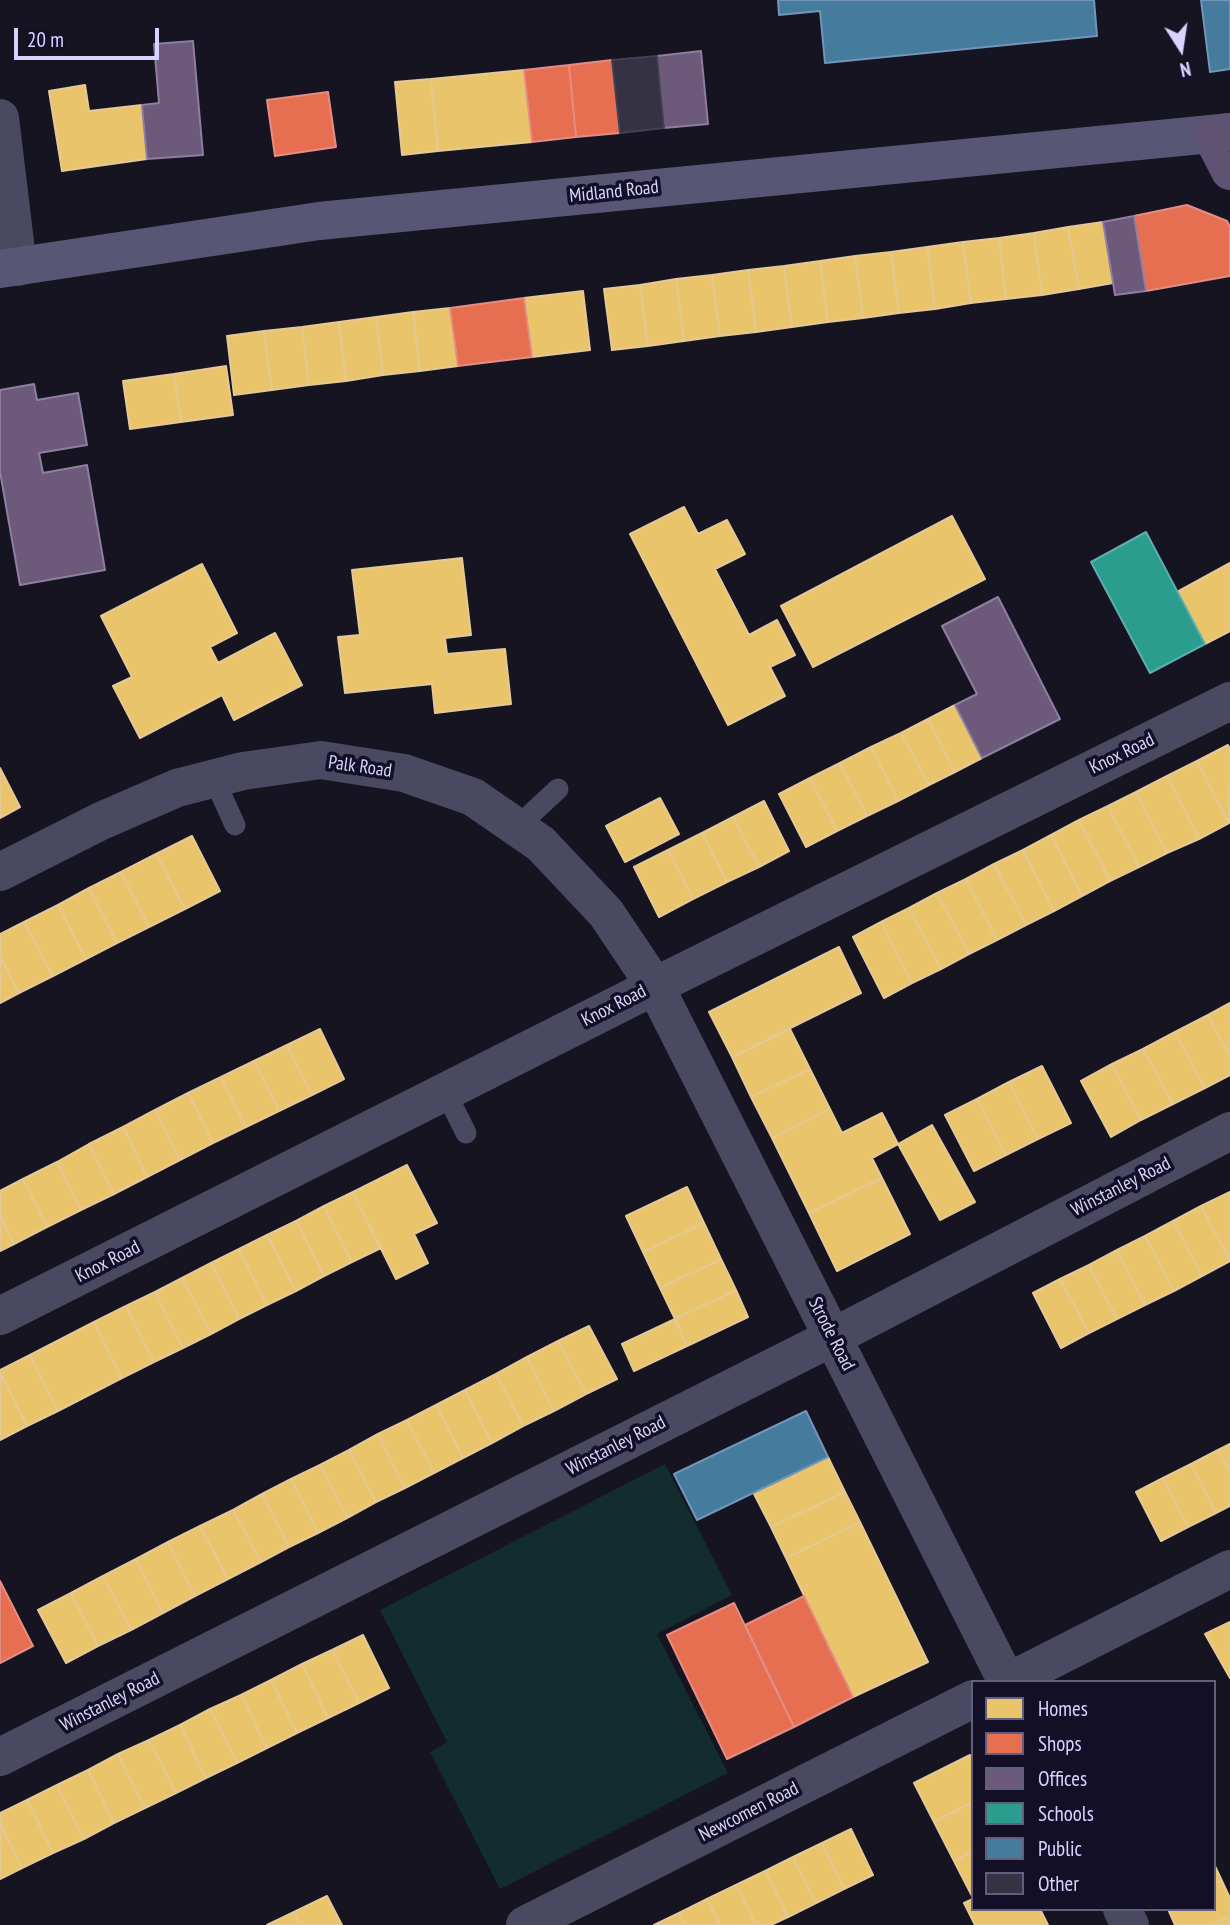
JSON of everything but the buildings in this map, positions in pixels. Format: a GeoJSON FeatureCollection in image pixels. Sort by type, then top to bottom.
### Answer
{"type":"FeatureCollection","features":[{"type":"Feature","properties":{"kind":"main road","name":"Midland Road"},"geometry":{"type":"LineString","coordinates":[[9,268],[319,221],[1220,133]]}},
{"type":"Feature","properties":{"kind":"main road"},"geometry":{"type":"LineString","coordinates":[[1220,133],[1230,171]]}},
{"type":"Feature","properties":{"kind":"street"},"geometry":{"type":"LineString","coordinates":[[0,118],[9,268]]}},
{"type":"Feature","properties":{"kind":"street","name":"Knox Road"},"geometry":{"type":"LineString","coordinates":[[0,1316],[655,986],[1230,701]]}},
{"type":"Feature","properties":{"kind":"street","name":"Palk Road"},"geometry":{"type":"LineString","coordinates":[[0,872],[101,821],[177,788],[243,771],[321,760],[404,773],[473,797],[541,844],[606,913],[655,986]]}},
{"type":"Feature","properties":{"kind":"street","name":"Strode Road"},"geometry":{"type":"LineString","coordinates":[[655,986],[1006,1680]]}},
{"type":"Feature","properties":{"kind":"street","name":"Winstanley Road"},"geometry":{"type":"LineString","coordinates":[[0,1757],[833,1337],[1230,1130]]}},
{"type":"Feature","properties":{"kind":"street"},"geometry":{"type":"LineString","coordinates":[[1011,1680],[1230,1569]]}},
{"type":"Feature","properties":{"kind":"street","name":"Newcomen Road"},"geometry":{"type":"LineString","coordinates":[[525,1925],[971,1700]]}},
{"type":"Feature","properties":{"kind":"lane"},"geometry":{"type":"LineString","coordinates":[[214,779],[234,825]]}},
{"type":"Feature","properties":{"kind":"lane"},"geometry":{"type":"LineString","coordinates":[[517,827],[558,789]]}},
{"type":"Feature","properties":{"kind":"lane"},"geometry":{"type":"LineString","coordinates":[[445,1091],[466,1133]]}},
{"type":"Feature","properties":{"kind":"green space"},"geometry":{"type":"Polygon","coordinates":[[[665,1464],[732,1595],[657,1634],[728,1773],[500,1889],[430,1752],[447,1742],[380,1610],[665,1464]]]}}]}
